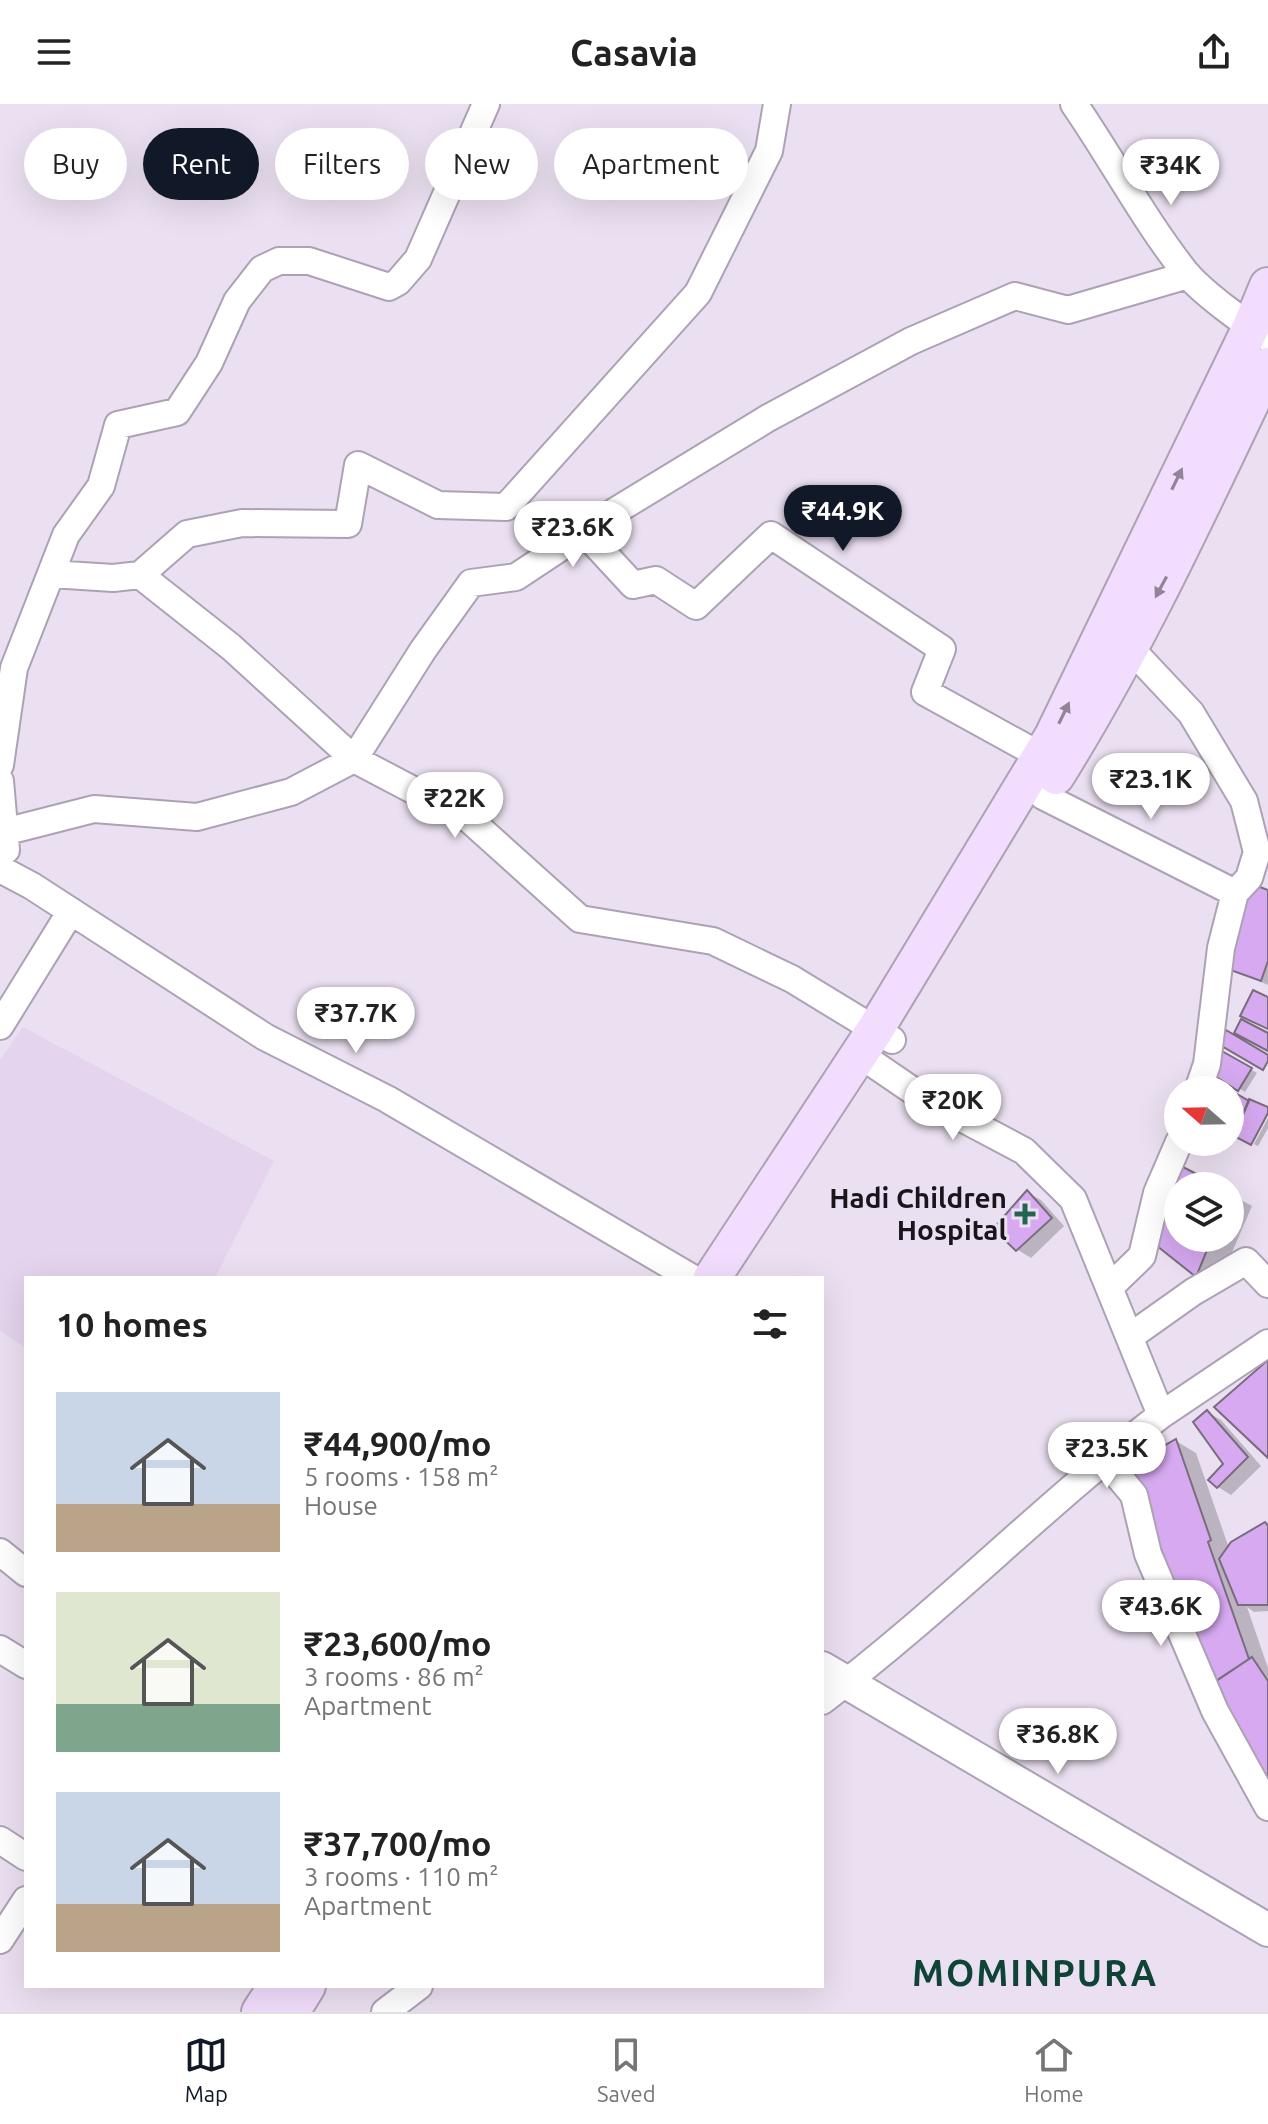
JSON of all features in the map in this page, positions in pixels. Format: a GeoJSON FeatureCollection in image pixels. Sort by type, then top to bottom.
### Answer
{"type":"FeatureCollection","features":[{"type":"Feature","properties":{"kind":"main road"},"geometry":{"type":"LineString","coordinates":[[741,1276],[1053,736],[1260,332],[1268,286]]}},
{"type":"Feature","properties":{"kind":"main road"},"geometry":{"type":"LineString","coordinates":[[713,1276],[876,1047],[1086,728],[1177,556],[1268,366]]}},
{"type":"Feature","properties":{"kind":"main road"},"geometry":{"type":"LineString","coordinates":[[260,2012],[276,1988]]}},
{"type":"Feature","properties":{"kind":"main road"},"geometry":{"type":"LineString","coordinates":[[291,2012],[306,1988]]}},
{"type":"Feature","properties":{"kind":"street"},"geometry":{"type":"LineString","coordinates":[[0,765],[14,668],[66,535],[101,486],[118,425],[177,412],[209,363],[237,301],[262,269],[279,261],[309,261],[389,287],[398,282],[418,259],[486,104]]}},
{"type":"Feature","properties":{"kind":"street"},"geometry":{"type":"LineString","coordinates":[[51,574],[113,578],[140,575],[187,534],[242,523],[348,524],[358,465],[438,505],[506,507],[698,293],[769,151],[777,104]]}},
{"type":"Feature","properties":{"kind":"street"},"geometry":{"type":"LineString","coordinates":[[1074,104],[1109,154],[1136,202],[1188,275],[1260,332]]}},
{"type":"Feature","properties":{"kind":"street"},"geometry":{"type":"LineString","coordinates":[[4,832],[94,809],[197,817],[291,792],[354,759],[423,650],[471,583],[516,577],[768,418],[911,341],[1015,296],[1068,310],[1188,275]]}},
{"type":"Feature","properties":{"kind":"street"},"geometry":{"type":"LineString","coordinates":[[584,532],[633,585],[656,580],[696,606],[771,535],[942,649],[925,692],[1041,756]]}},
{"type":"Feature","properties":{"kind":"street"},"geometry":{"type":"LineString","coordinates":[[140,575],[231,647],[354,759],[470,820],[580,919],[713,941],[792,979],[876,1047],[922,1097],[1024,1151],[1073,1199],[1161,1415]]}},
{"type":"Feature","properties":{"kind":"street"},"geometry":{"type":"LineString","coordinates":[[1129,647],[1191,713],[1244,801],[1257,852],[1249,878],[1235,893],[1221,948],[1207,1064],[1203,1076]]}},
{"type":"Feature","properties":{"kind":"street"},"geometry":{"type":"LineString","coordinates":[[0,781],[4,871],[265,1037],[387,1099],[689,1276]]}},
{"type":"Feature","properties":{"kind":"street"},"geometry":{"type":"LineString","coordinates":[[1043,796],[1235,893]]}},
{"type":"Feature","properties":{"kind":"street"},"geometry":{"type":"LineString","coordinates":[[0,1026],[71,911]]}},
{"type":"Feature","properties":{"kind":"street"},"geometry":{"type":"LineString","coordinates":[[1110,1287],[1142,1256],[1157,1193],[1173,1156]]}},
{"type":"Feature","properties":{"kind":"street"},"geometry":{"type":"LineString","coordinates":[[1131,1336],[1193,1292],[1246,1261],[1268,1284]]}},
{"type":"Feature","properties":{"kind":"street"},"geometry":{"type":"LineString","coordinates":[[824,1697],[835,1675],[938,1608],[1104,1459],[1161,1415],[1268,1343]]}},
{"type":"Feature","properties":{"kind":"street"},"geometry":{"type":"LineString","coordinates":[[1104,1459],[1134,1495],[1148,1554],[1215,1711],[1268,1807]]}},
{"type":"Feature","properties":{"kind":"street"},"geometry":{"type":"LineString","coordinates":[[0,1552],[24,1571]]}},
{"type":"Feature","properties":{"kind":"street"},"geometry":{"type":"LineString","coordinates":[[0,1649],[24,1664]]}},
{"type":"Feature","properties":{"kind":"street"},"geometry":{"type":"LineString","coordinates":[[835,1675],[1268,1930]]}},
{"type":"Feature","properties":{"kind":"street"},"geometry":{"type":"LineString","coordinates":[[0,1840],[24,1856]]}},
{"type":"Feature","properties":{"kind":"street"},"geometry":{"type":"LineString","coordinates":[[0,1940],[24,1903]]}},
{"type":"Feature","properties":{"kind":"street"},"geometry":{"type":"LineString","coordinates":[[385,2012],[416,1988]]}},
{"type":"Feature","properties":{"kind":"shaded area"},"geometry":{"type":"Polygon","coordinates":[[[23,1027],[274,1161],[216,1276],[24,1276],[24,1347],[0,1331],[0,1060],[23,1027]]]}},
{"type":"Feature","properties":{"kind":"building"},"geometry":{"type":"Polygon","coordinates":[[[1252,884],[1268,890],[1268,961],[1261,981],[1222,967],[1252,884]]]}},
{"type":"Feature","properties":{"kind":"building"},"geometry":{"type":"Polygon","coordinates":[[[1253,990],[1268,997],[1268,1029],[1240,1016],[1253,990]]]}},
{"type":"Feature","properties":{"kind":"building"},"geometry":{"type":"Polygon","coordinates":[[[1241,1019],[1268,1033],[1268,1051],[1234,1033],[1241,1019]]]}},
{"type":"Feature","properties":{"kind":"building"},"geometry":{"type":"Polygon","coordinates":[[[1226,1030],[1268,1055],[1263,1070],[1220,1045],[1226,1030]]]}},
{"type":"Feature","properties":{"kind":"building"},"geometry":{"type":"Polygon","coordinates":[[[1220,1050],[1252,1068],[1244,1081],[1244,1076],[1215,1076],[1210,1073],[1220,1050]]]}},
{"type":"Feature","properties":{"kind":"building"},"geometry":{"type":"Polygon","coordinates":[[[1249,1099],[1268,1107],[1268,1113],[1251,1145],[1244,1141],[1244,1111],[1249,1099]]]}},
{"type":"Feature","properties":{"kind":"building"},"geometry":{"type":"Polygon","coordinates":[[[1179,1165],[1193,1172],[1177,1172],[1179,1165]]]}},
{"type":"Feature","properties":{"kind":"building"},"geometry":{"type":"Polygon","coordinates":[[[1027,1190],[1052,1218],[1016,1251],[993,1229],[1027,1190]]]}},
{"type":"Feature","properties":{"kind":"building"},"geometry":{"type":"Polygon","coordinates":[[[1164,1208],[1164,1252],[1152,1242],[1164,1208]]]}},
{"type":"Feature","properties":{"kind":"building"},"geometry":{"type":"Polygon","coordinates":[[[1165,1252],[1206,1252],[1196,1277],[1165,1252]]]}},
{"type":"Feature","properties":{"kind":"building"},"geometry":{"type":"Polygon","coordinates":[[[1268,1360],[1268,1458],[1214,1407],[1268,1360]]]}},
{"type":"Feature","properties":{"kind":"building"},"geometry":{"type":"Polygon","coordinates":[[[1207,1410],[1248,1457],[1217,1488],[1208,1480],[1223,1464],[1193,1422],[1207,1410]]]}},
{"type":"Feature","properties":{"kind":"building"},"geometry":{"type":"Polygon","coordinates":[[[1176,1439],[1249,1659],[1211,1684],[1130,1465],[1176,1439]]]}},
{"type":"Feature","properties":{"kind":"building"},"geometry":{"type":"Polygon","coordinates":[[[1265,1522],[1268,1526],[1268,1605],[1238,1605],[1219,1559],[1231,1542],[1265,1522]]]}},
{"type":"Feature","properties":{"kind":"building"},"geometry":{"type":"Polygon","coordinates":[[[1252,1657],[1268,1681],[1268,1785],[1215,1682],[1252,1657]]]}},
{"type":"Feature","properties":{"kind":"place","name":"Hadi Children Hospital"},"geometry":{"type":"Point","coordinates":[1025,1214]}},
{"type":"Feature","properties":{"kind":"district","name":"MOMINPURA"},"geometry":{"type":"Point","coordinates":[1035,1973]}}]}
